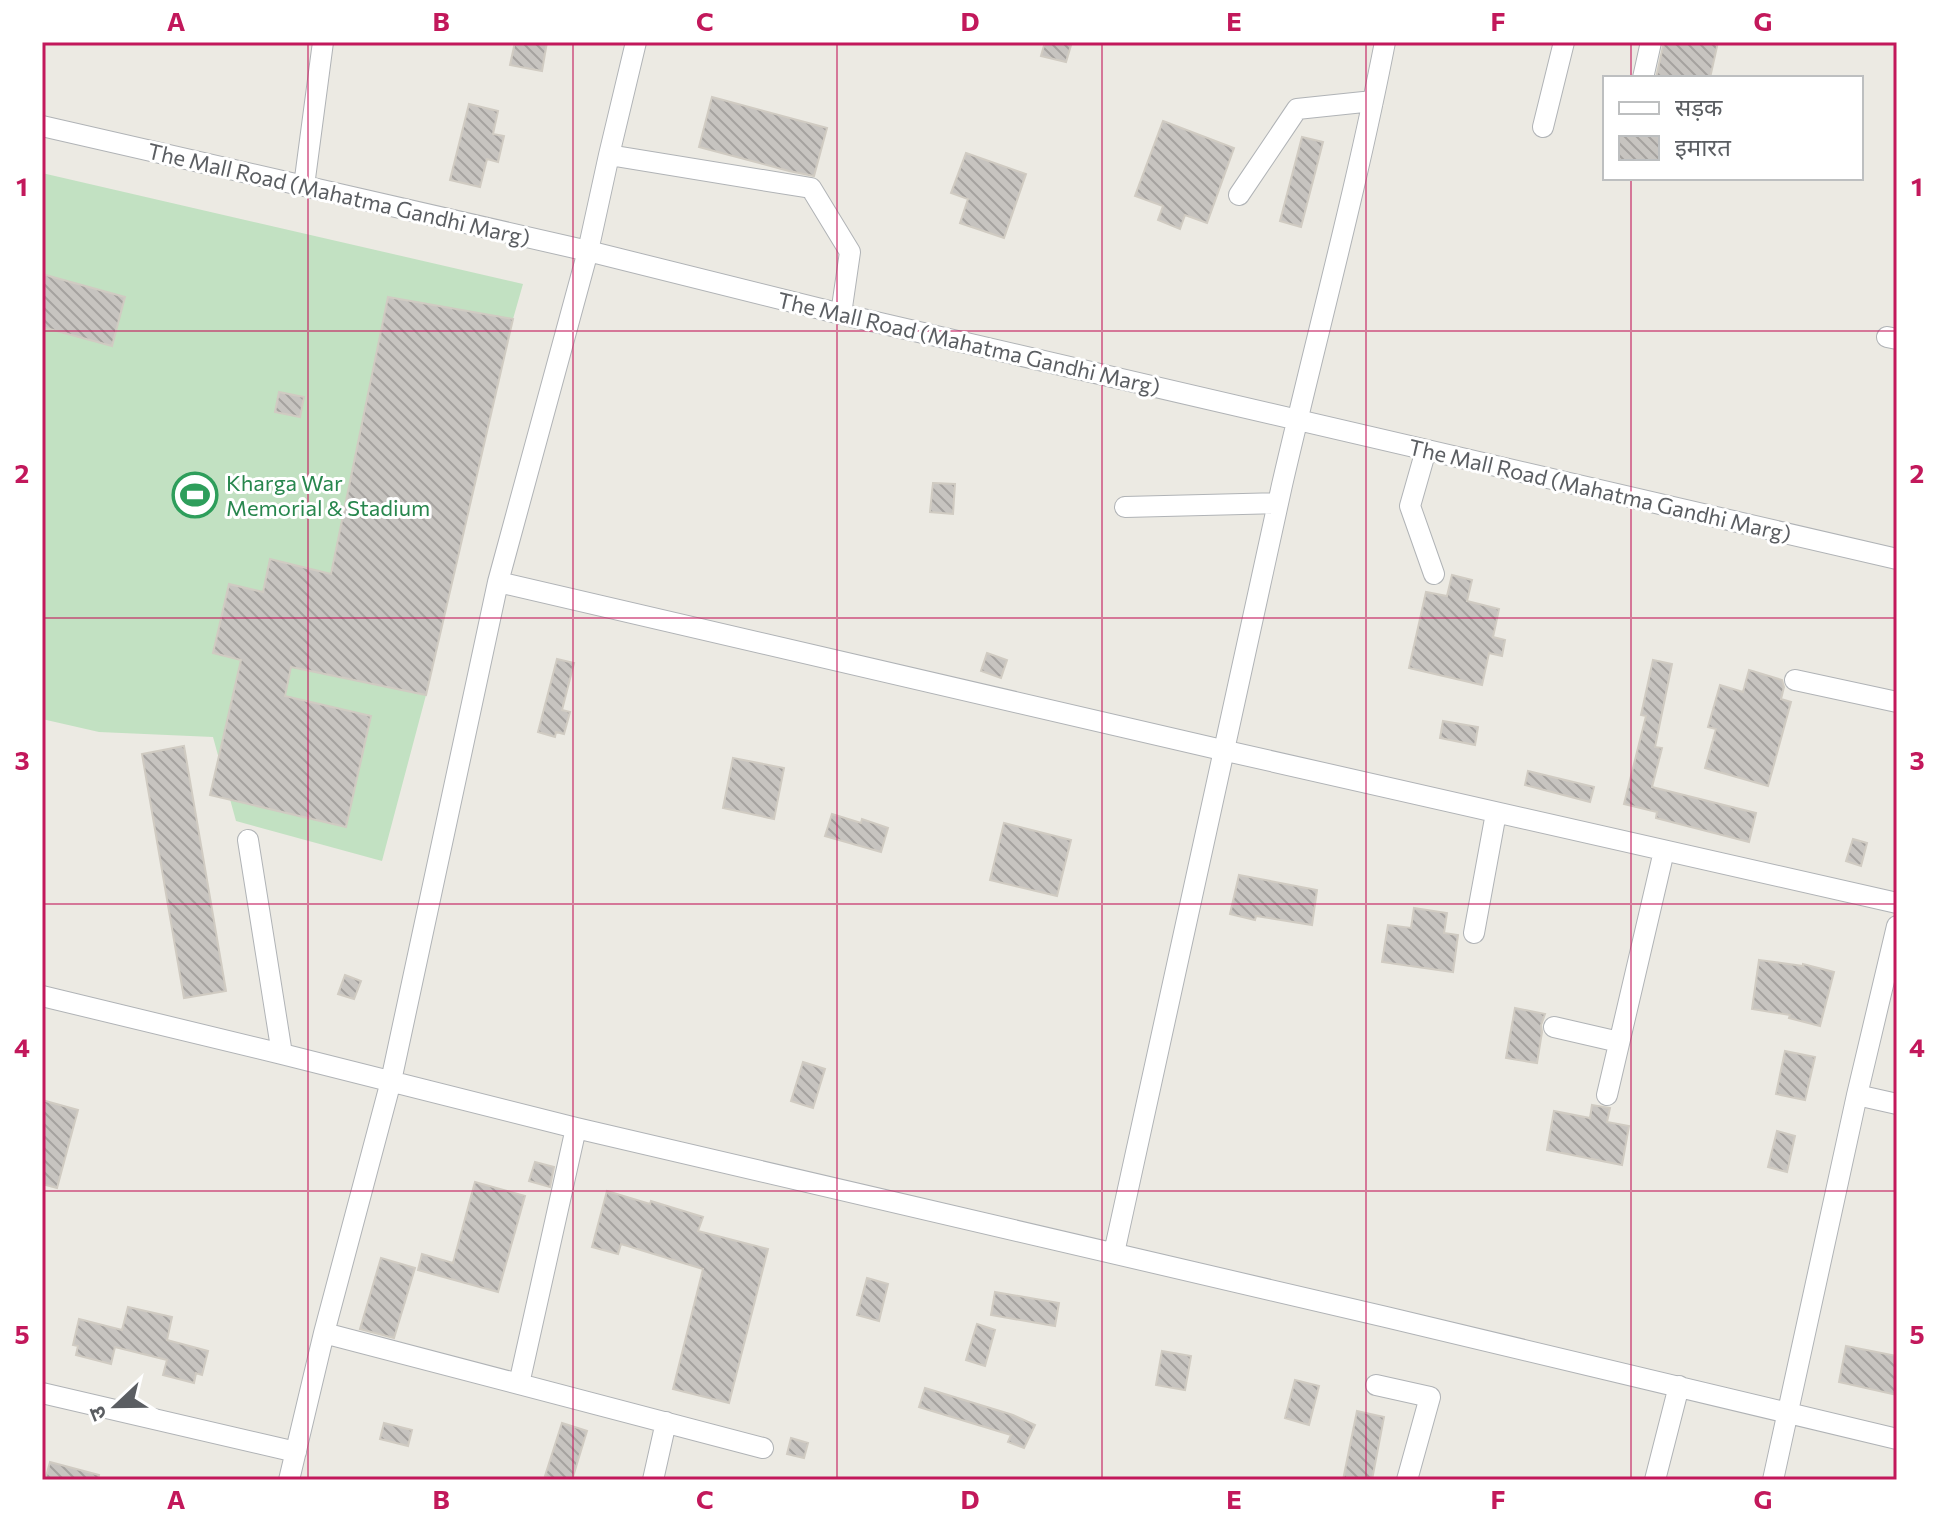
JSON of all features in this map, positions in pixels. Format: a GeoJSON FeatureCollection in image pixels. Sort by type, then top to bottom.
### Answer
{"type":"FeatureCollection","features":[{"type":"Feature","properties":{"kind":"street"},"geometry":{"type":"LineString","coordinates":[[304,186],[323,42]]}},
{"type":"Feature","properties":{"kind":"street"},"geometry":{"type":"LineString","coordinates":[[289,1480],[324,1333],[391,1081],[498,582],[588,251],[636,42]]}},
{"type":"Feature","properties":{"kind":"street"},"geometry":{"type":"LineString","coordinates":[[1114,1253],[1222,750],[1385,42]]}},
{"type":"Feature","properties":{"kind":"street"},"geometry":{"type":"LineString","coordinates":[[1543,127],[1564,42]]}},
{"type":"Feature","properties":{"kind":"street"},"geometry":{"type":"LineString","coordinates":[[1643,76],[1651,42]]}},
{"type":"Feature","properties":{"kind":"street"},"geometry":{"type":"LineString","coordinates":[[1239,195],[1297,109],[1373,101]]}},
{"type":"Feature","properties":{"kind":"street","name":"The Mall Road (Mahatma Gandhi Marg)"},"geometry":{"type":"LineString","coordinates":[[42,126],[1897,559]]}},
{"type":"Feature","properties":{"kind":"street"},"geometry":{"type":"LineString","coordinates":[[609,155],[811,188],[850,252],[841,314]]}},
{"type":"Feature","properties":{"kind":"street"},"geometry":{"type":"LineString","coordinates":[[1426,450],[1410,506],[1434,574]]}},
{"type":"Feature","properties":{"kind":"street"},"geometry":{"type":"LineString","coordinates":[[1125,507],[1278,503]]}},
{"type":"Feature","properties":{"kind":"street"},"geometry":{"type":"LineString","coordinates":[[498,582],[1897,903]]}},
{"type":"Feature","properties":{"kind":"street"},"geometry":{"type":"LineString","coordinates":[[1795,680],[1897,702]]}},
{"type":"Feature","properties":{"kind":"street"},"geometry":{"type":"LineString","coordinates":[[1474,933],[1496,813]]}},
{"type":"Feature","properties":{"kind":"street"},"geometry":{"type":"LineString","coordinates":[[248,840],[282,1054]]}},
{"type":"Feature","properties":{"kind":"street"},"geometry":{"type":"LineString","coordinates":[[1607,1095],[1664,851]]}},
{"type":"Feature","properties":{"kind":"street"},"geometry":{"type":"LineString","coordinates":[[1773,1480],[1897,926]]}},
{"type":"Feature","properties":{"kind":"street"},"geometry":{"type":"LineString","coordinates":[[43,1003],[282,1054],[576,1128],[1897,1439]]}},
{"type":"Feature","properties":{"kind":"street"},"geometry":{"type":"LineString","coordinates":[[1554,1027],[1619,1042]]}},
{"type":"Feature","properties":{"kind":"street"},"geometry":{"type":"LineString","coordinates":[[1857,1095],[1897,1104]]}},
{"type":"Feature","properties":{"kind":"street"},"geometry":{"type":"LineString","coordinates":[[519,1384],[576,1128]]}},
{"type":"Feature","properties":{"kind":"street"},"geometry":{"type":"LineString","coordinates":[[324,1333],[763,1448]]}},
{"type":"Feature","properties":{"kind":"street"},"geometry":{"type":"LineString","coordinates":[[1376,1385],[1430,1397],[1407,1480]]}},
{"type":"Feature","properties":{"kind":"street"},"geometry":{"type":"LineString","coordinates":[[1655,1480],[1679,1386]]}},
{"type":"Feature","properties":{"kind":"street"},"geometry":{"type":"LineString","coordinates":[[42,1393],[296,1452]]}},
{"type":"Feature","properties":{"kind":"street"},"geometry":{"type":"LineString","coordinates":[[653,1480],[666,1422]]}},
{"type":"Feature","properties":{"kind":"green space","name":"Kharga War Memorial & Stadium"},"geometry":{"type":"Polygon","coordinates":[[[42,173],[523,284],[513,319],[388,298],[311,670],[426,695],[382,861],[236,821],[213,737],[99,732],[42,719],[42,173]]]}},
{"type":"Feature","properties":{"kind":"building"},"geometry":{"type":"Polygon","coordinates":[[[515,42],[547,42],[542,71],[510,65],[515,42]]]}},
{"type":"Feature","properties":{"kind":"building"},"geometry":{"type":"Polygon","coordinates":[[[1045,42],[1072,42],[1066,62],[1041,56],[1045,42]]]}},
{"type":"Feature","properties":{"kind":"building"},"geometry":{"type":"Polygon","coordinates":[[[1664,42],[1718,42],[1710,76],[1656,76],[1664,42]]]}},
{"type":"Feature","properties":{"kind":"building"},"geometry":{"type":"Polygon","coordinates":[[[712,97],[827,128],[814,176],[699,147],[712,97]]]}},
{"type":"Feature","properties":{"kind":"building"},"geometry":{"type":"Polygon","coordinates":[[[469,104],[498,111],[493,134],[504,136],[498,162],[487,159],[480,187],[450,180],[469,104]]]}},
{"type":"Feature","properties":{"kind":"building"},"geometry":{"type":"Polygon","coordinates":[[[1163,121],[1234,148],[1207,223],[1185,215],[1180,229],[1158,220],[1163,206],[1135,196],[1163,121]]]}},
{"type":"Feature","properties":{"kind":"building"},"geometry":{"type":"Polygon","coordinates":[[[1302,137],[1323,142],[1301,227],[1280,221],[1302,137]]]}},
{"type":"Feature","properties":{"kind":"building"},"geometry":{"type":"Polygon","coordinates":[[[966,153],[1026,174],[1004,238],[960,223],[968,199],[951,193],[966,153]]]}},
{"type":"Feature","properties":{"kind":"building"},"geometry":{"type":"Polygon","coordinates":[[[42,274],[125,297],[112,346],[42,327],[42,274]]]}},
{"type":"Feature","properties":{"kind":"building"},"geometry":{"type":"Polygon","coordinates":[[[388,297],[513,319],[426,695],[291,667],[285,696],[371,716],[346,827],[210,795],[241,660],[213,653],[229,584],[263,592],[270,559],[331,574],[388,297]]]}},
{"type":"Feature","properties":{"kind":"building"},"geometry":{"type":"Polygon","coordinates":[[[279,392],[304,397],[300,417],[275,412],[279,392]]]}},
{"type":"Feature","properties":{"kind":"building"},"geometry":{"type":"Polygon","coordinates":[[[933,483],[955,484],[953,514],[930,512],[933,483]]]}},
{"type":"Feature","properties":{"kind":"building"},"geometry":{"type":"Polygon","coordinates":[[[1452,575],[1472,580],[1467,601],[1499,609],[1493,637],[1505,640],[1502,656],[1489,653],[1482,685],[1409,668],[1426,592],[1447,596],[1452,575]]]}},
{"type":"Feature","properties":{"kind":"building"},"geometry":{"type":"Polygon","coordinates":[[[987,653],[1007,660],[1001,678],[981,671],[987,653]]]}},
{"type":"Feature","properties":{"kind":"building"},"geometry":{"type":"Polygon","coordinates":[[[557,659],[574,663],[562,710],[570,712],[564,734],[556,732],[555,737],[538,732],[557,659]]]}},
{"type":"Feature","properties":{"kind":"building"},"geometry":{"type":"Polygon","coordinates":[[[1653,660],[1672,664],[1655,747],[1662,748],[1652,787],[1756,813],[1749,842],[1656,818],[1657,812],[1624,804],[1646,716],[1641,715],[1653,660]]]}},
{"type":"Feature","properties":{"kind":"building"},"geometry":{"type":"Polygon","coordinates":[[[1749,670],[1782,680],[1781,699],[1791,702],[1768,786],[1705,768],[1716,729],[1708,727],[1720,685],[1743,692],[1749,670]]]}},
{"type":"Feature","properties":{"kind":"building"},"geometry":{"type":"Polygon","coordinates":[[[1443,721],[1478,727],[1475,745],[1440,738],[1443,721]]]}},
{"type":"Feature","properties":{"kind":"building"},"geometry":{"type":"Polygon","coordinates":[[[184,746],[226,991],[184,998],[142,754],[184,746]]]}},
{"type":"Feature","properties":{"kind":"building"},"geometry":{"type":"Polygon","coordinates":[[[733,758],[784,768],[774,819],[723,808],[733,758]]]}},
{"type":"Feature","properties":{"kind":"building"},"geometry":{"type":"Polygon","coordinates":[[[1528,771],[1594,787],[1590,802],[1525,785],[1528,771]]]}},
{"type":"Feature","properties":{"kind":"building"},"geometry":{"type":"Polygon","coordinates":[[[832,814],[861,823],[862,819],[888,828],[881,852],[825,836],[832,814]]]}},
{"type":"Feature","properties":{"kind":"building"},"geometry":{"type":"Polygon","coordinates":[[[1004,823],[1071,840],[1057,896],[990,880],[1004,823]]]}},
{"type":"Feature","properties":{"kind":"building"},"geometry":{"type":"Polygon","coordinates":[[[1853,839],[1867,843],[1861,866],[1846,861],[1853,839]]]}},
{"type":"Feature","properties":{"kind":"building"},"geometry":{"type":"Polygon","coordinates":[[[1239,875],[1317,890],[1312,925],[1256,916],[1255,920],[1230,914],[1239,875]]]}},
{"type":"Feature","properties":{"kind":"building"},"geometry":{"type":"Polygon","coordinates":[[[1414,908],[1447,913],[1444,933],[1458,935],[1453,972],[1382,962],[1388,925],[1411,928],[1414,908]]]}},
{"type":"Feature","properties":{"kind":"building"},"geometry":{"type":"Polygon","coordinates":[[[1759,960],[1803,964],[1834,972],[1820,1026],[1789,1018],[1790,1015],[1752,1009],[1759,960]]]}},
{"type":"Feature","properties":{"kind":"building"},"geometry":{"type":"Polygon","coordinates":[[[345,975],[361,981],[354,999],[338,994],[345,975]]]}},
{"type":"Feature","properties":{"kind":"building"},"geometry":{"type":"Polygon","coordinates":[[[1515,1008],[1545,1014],[1537,1063],[1506,1058],[1515,1008]]]}},
{"type":"Feature","properties":{"kind":"building"},"geometry":{"type":"Polygon","coordinates":[[[1785,1051],[1815,1057],[1805,1100],[1776,1094],[1785,1051]]]}},
{"type":"Feature","properties":{"kind":"building"},"geometry":{"type":"Polygon","coordinates":[[[803,1062],[825,1069],[813,1108],[791,1101],[803,1062]]]}},
{"type":"Feature","properties":{"kind":"building"},"geometry":{"type":"Polygon","coordinates":[[[42,1100],[78,1110],[57,1188],[42,1184],[42,1100]]]}},
{"type":"Feature","properties":{"kind":"building"},"geometry":{"type":"Polygon","coordinates":[[[1592,1105],[1610,1108],[1607,1122],[1629,1126],[1622,1165],[1547,1150],[1554,1111],[1590,1118],[1592,1105]]]}},
{"type":"Feature","properties":{"kind":"building"},"geometry":{"type":"Polygon","coordinates":[[[1777,1131],[1795,1136],[1787,1172],[1768,1167],[1777,1131]]]}},
{"type":"Feature","properties":{"kind":"building"},"geometry":{"type":"Polygon","coordinates":[[[535,1162],[554,1167],[550,1187],[529,1181],[535,1162]]]}},
{"type":"Feature","properties":{"kind":"building"},"geometry":{"type":"Polygon","coordinates":[[[475,1182],[525,1196],[498,1292],[418,1270],[422,1254],[453,1263],[475,1182]]]}},
{"type":"Feature","properties":{"kind":"building"},"geometry":{"type":"Polygon","coordinates":[[[607,1191],[703,1217],[698,1231],[768,1249],[729,1403],[673,1389],[703,1269],[621,1244],[618,1254],[592,1247],[607,1191]]]}},
{"type":"Feature","properties":{"kind":"building"},"geometry":{"type":"Polygon","coordinates":[[[381,1258],[415,1268],[394,1338],[360,1329],[381,1258]]]}},
{"type":"Feature","properties":{"kind":"building"},"geometry":{"type":"Polygon","coordinates":[[[867,1278],[888,1284],[879,1321],[857,1315],[867,1278]]]}},
{"type":"Feature","properties":{"kind":"building"},"geometry":{"type":"Polygon","coordinates":[[[995,1292],[1059,1303],[1055,1326],[991,1315],[995,1292]]]}},
{"type":"Feature","properties":{"kind":"building"},"geometry":{"type":"Polygon","coordinates":[[[128,1307],[172,1317],[167,1340],[208,1351],[202,1375],[196,1373],[194,1383],[163,1375],[167,1360],[115,1347],[111,1364],[76,1355],[78,1346],[73,1345],[79,1319],[122,1330],[128,1307]]]}},
{"type":"Feature","properties":{"kind":"building"},"geometry":{"type":"Polygon","coordinates":[[[977,1324],[995,1330],[985,1366],[966,1360],[977,1324]]]}},
{"type":"Feature","properties":{"kind":"building"},"geometry":{"type":"Polygon","coordinates":[[[1846,1346],[1897,1356],[1897,1395],[1839,1382],[1846,1346]]]}},
{"type":"Feature","properties":{"kind":"building"},"geometry":{"type":"Polygon","coordinates":[[[1162,1351],[1191,1356],[1185,1390],[1156,1385],[1162,1351]]]}},
{"type":"Feature","properties":{"kind":"building"},"geometry":{"type":"Polygon","coordinates":[[[1295,1380],[1319,1386],[1309,1425],[1285,1418],[1295,1380]]]}},
{"type":"Feature","properties":{"kind":"building"},"geometry":{"type":"Polygon","coordinates":[[[925,1388],[1013,1415],[1035,1425],[1024,1448],[1008,1442],[1011,1435],[919,1407],[925,1388]]]}},
{"type":"Feature","properties":{"kind":"building"},"geometry":{"type":"Polygon","coordinates":[[[1357,1411],[1384,1417],[1372,1480],[1343,1480],[1357,1411]]]}},
{"type":"Feature","properties":{"kind":"building"},"geometry":{"type":"Polygon","coordinates":[[[384,1423],[412,1430],[408,1446],[380,1439],[384,1423]]]}},
{"type":"Feature","properties":{"kind":"building"},"geometry":{"type":"Polygon","coordinates":[[[562,1423],[587,1431],[572,1480],[555,1480],[545,1476],[562,1423]]]}},
{"type":"Feature","properties":{"kind":"building"},"geometry":{"type":"Polygon","coordinates":[[[791,1438],[808,1443],[804,1458],[787,1454],[791,1438]]]}},
{"type":"Feature","properties":{"kind":"building"},"geometry":{"type":"Polygon","coordinates":[[[50,1462],[99,1475],[98,1480],[45,1480],[50,1462]]]}},
{"type":"Feature","properties":{"kind":"place","name":"Kharga War Memorial & Stadium"},"geometry":{"type":"Point","coordinates":[195,495]}}]}
